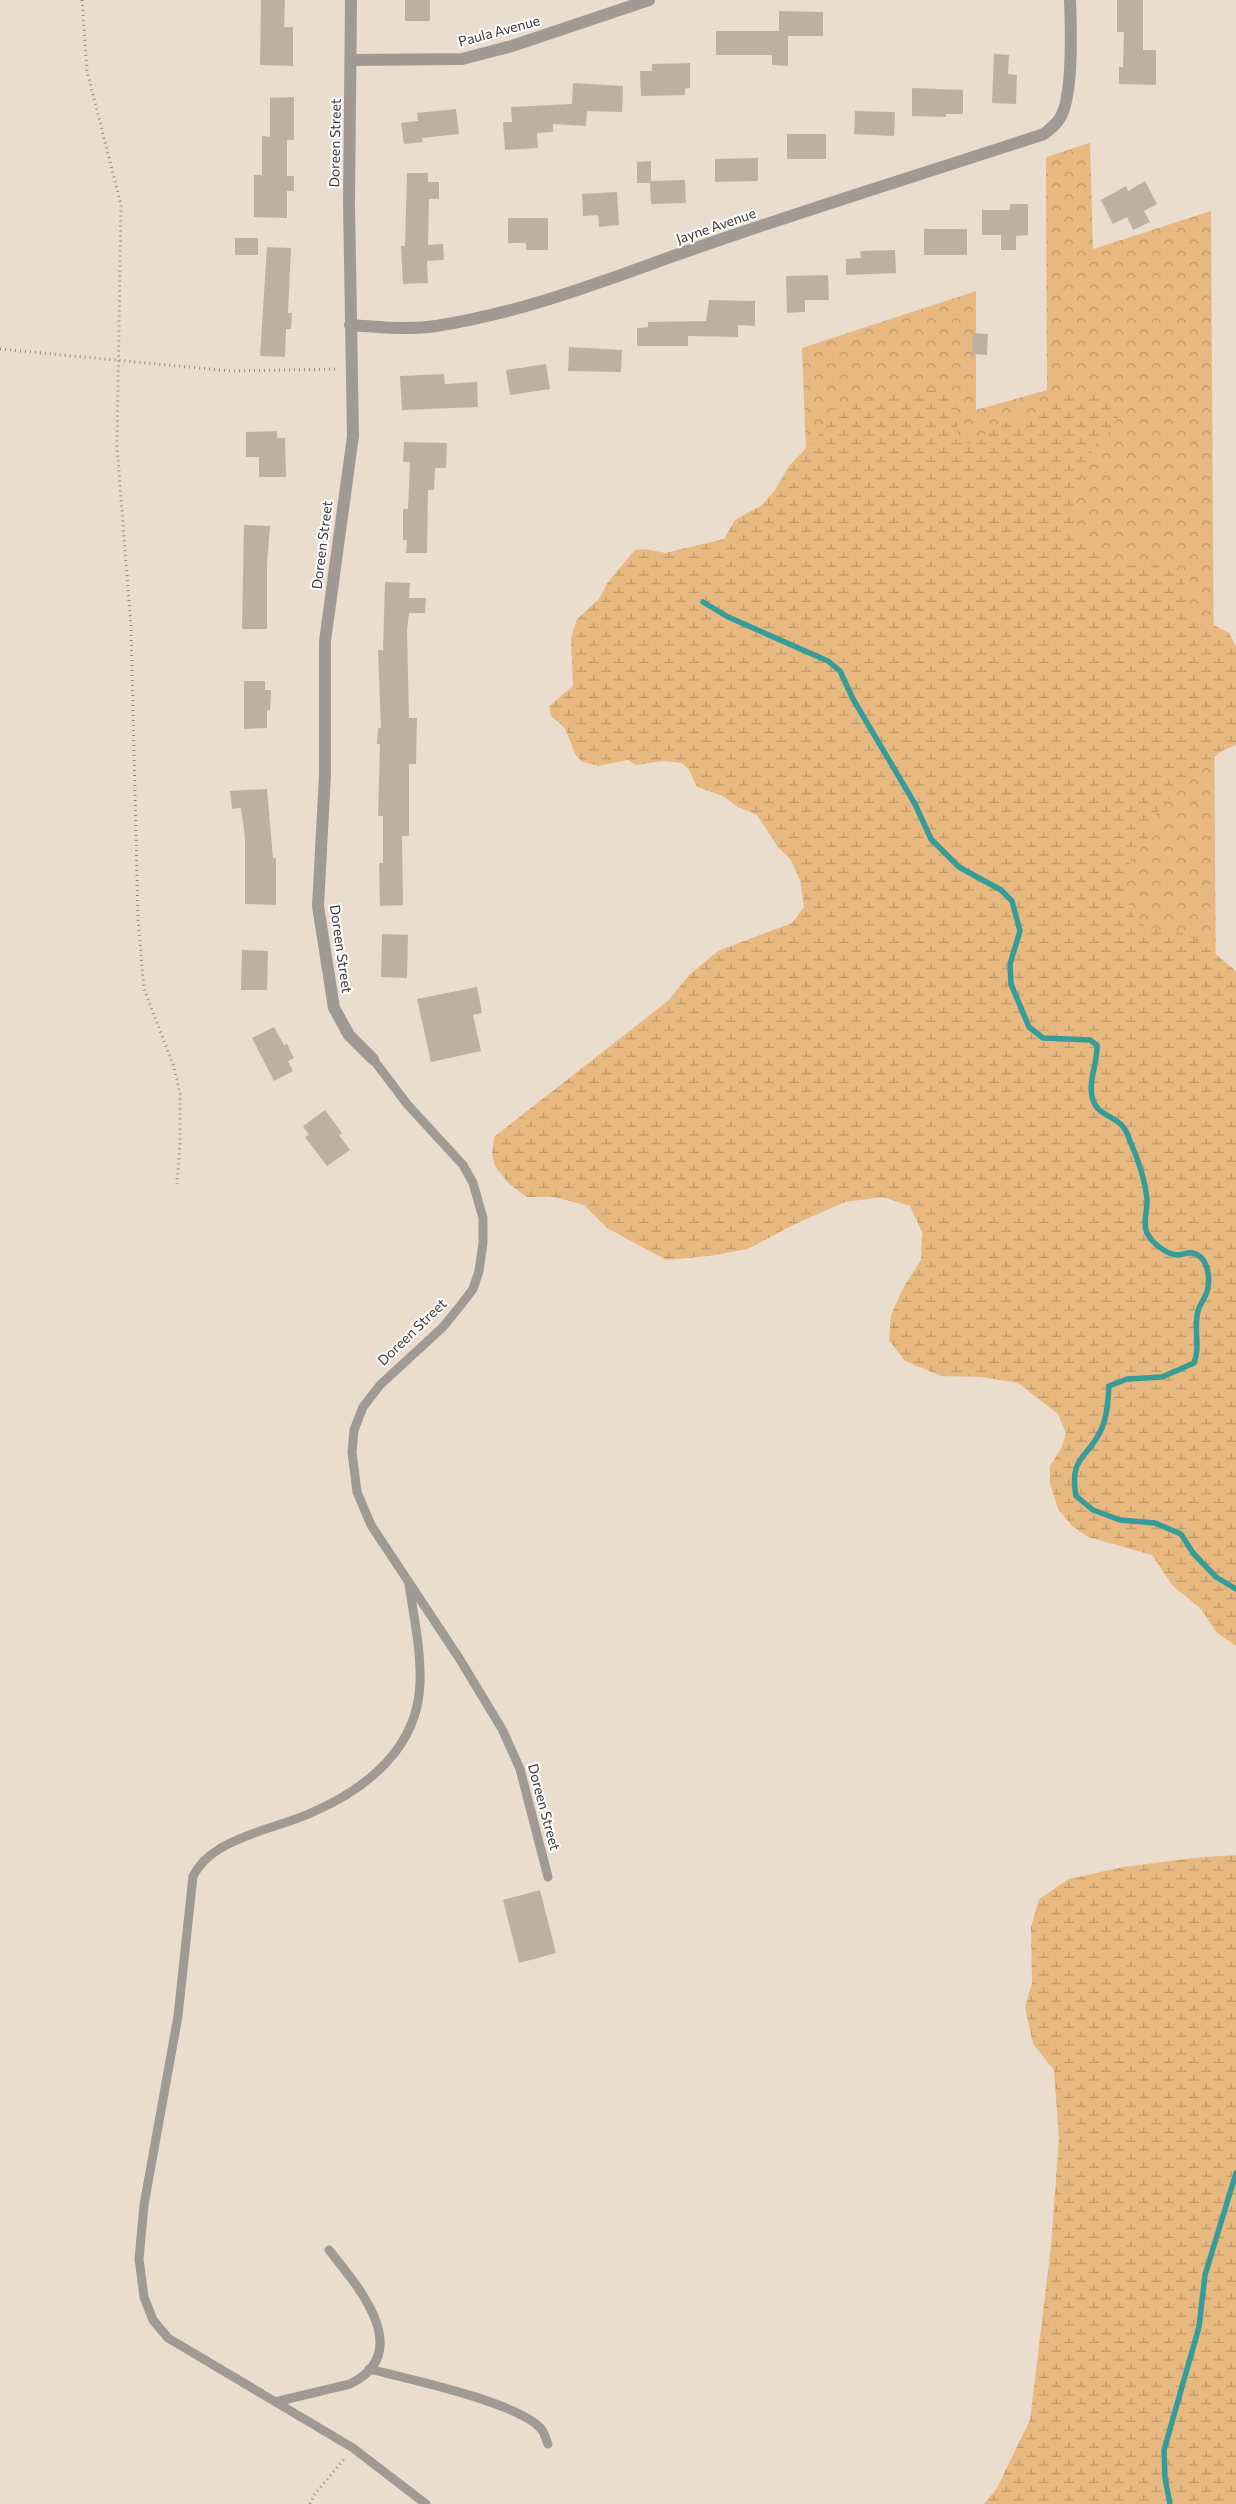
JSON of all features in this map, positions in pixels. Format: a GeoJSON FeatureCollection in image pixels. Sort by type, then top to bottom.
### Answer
{"type":"FeatureCollection","features":[{"type":"Feature","properties":{"kind":"street","name":"Doreen Street"},"geometry":{"type":"LineString","coordinates":[[351,0],[350,325],[352,436],[325,641],[325,775],[318,906],[334,1008],[349,1035],[373,1059]]}},
{"type":"Feature","properties":{"kind":"street","name":"Paula Avenue"},"geometry":{"type":"LineString","coordinates":[[351,60],[462,58],[512,46],[649,0]]}},
{"type":"Feature","properties":{"kind":"street","name":"Jayne Avenue"},"geometry":{"type":"LineString","coordinates":[[350,325],[404,328],[435,326],[506,312],[598,285],[699,247],[1044,134],[1060,120],[1069,89],[1070,0]]}},
{"type":"Feature","properties":{"kind":"lane","name":"Doreen Street"},"geometry":{"type":"LineString","coordinates":[[373,1059],[407,1104],[463,1165],[473,1183],[483,1218],[483,1243],[479,1271],[473,1289],[443,1326],[380,1385],[363,1407],[354,1430],[352,1452],[357,1492],[371,1525],[459,1658],[502,1729],[520,1769],[548,1877]]}},
{"type":"Feature","properties":{"kind":"lane"},"geometry":{"type":"LineString","coordinates":[[409,1585],[419,1652],[420,1684],[417,1710],[402,1743],[368,1782],[312,1813],[227,1843],[204,1860],[192,1876],[178,2016],[144,2205],[139,2259],[144,2297],[153,2320],[168,2338],[353,2448],[426,2504]]}},
{"type":"Feature","properties":{"kind":"lane"},"geometry":{"type":"LineString","coordinates":[[275,2402],[350,2384],[358,2380],[374,2363],[379,2349],[379,2331],[371,2306],[360,2288],[329,2250]]}},
{"type":"Feature","properties":{"kind":"lane"},"geometry":{"type":"LineString","coordinates":[[369,2369],[476,2396],[532,2421],[542,2430],[548,2444]]}},
{"type":"Feature","properties":{"kind":"path"},"geometry":{"type":"LineString","coordinates":[[82,0],[87,71],[121,205],[116,446],[131,627],[138,919],[144,989],[174,1067],[180,1094],[180,1143],[177,1184]]}},
{"type":"Feature","properties":{"kind":"path"},"geometry":{"type":"LineString","coordinates":[[0,349],[231,372],[351,369]]}},
{"type":"Feature","properties":{"kind":"path"},"geometry":{"type":"LineString","coordinates":[[310,2504],[314,2495],[353,2448]]}},
{"type":"Feature","properties":{"kind":"green space"},"geometry":{"type":"Polygon","coordinates":[[[1090,143],[1093,249],[1211,211],[1216,1007],[828,1022],[802,348],[976,291],[976,410],[1047,390],[1046,157],[1090,143]]]}},
{"type":"Feature","properties":{"kind":"green space"},"geometry":{"type":"Polygon","coordinates":[[[949,389],[955,400],[959,442],[970,443],[980,441],[991,425],[1025,417],[1040,409],[1051,397],[1081,393],[1099,396],[1106,401],[1113,408],[1118,418],[1107,435],[1092,447],[1090,466],[1080,480],[1072,509],[1075,528],[1080,537],[1103,558],[1120,567],[1151,563],[1180,575],[1185,584],[1186,604],[1190,613],[1229,633],[1236,646],[1236,745],[1222,751],[1180,785],[1154,817],[1147,841],[1122,873],[1127,900],[1139,921],[1155,929],[1182,933],[1189,936],[1236,971],[1236,1646],[1217,1633],[1200,1608],[1173,1586],[1152,1555],[1088,1537],[1072,1526],[1058,1509],[1050,1484],[1050,1466],[1061,1449],[1066,1433],[1058,1414],[1018,1383],[981,1377],[941,1376],[905,1361],[889,1340],[891,1315],[903,1288],[921,1260],[922,1232],[910,1206],[883,1197],[845,1202],[793,1225],[748,1249],[709,1256],[666,1260],[607,1228],[584,1205],[555,1197],[527,1197],[509,1184],[495,1166],[492,1153],[494,1137],[669,1000],[689,975],[718,951],[792,923],[804,907],[800,880],[791,860],[778,847],[757,815],[738,807],[723,796],[697,787],[689,770],[682,763],[663,761],[636,765],[628,760],[598,766],[581,761],[575,754],[565,728],[551,716],[549,706],[573,686],[571,638],[577,619],[599,599],[608,582],[635,550],[645,549],[665,553],[724,539],[735,520],[762,505],[775,490],[789,466],[824,429],[830,411],[839,406],[906,392],[949,389]]]}},
{"type":"Feature","properties":{"kind":"green space"},"geometry":{"type":"Polygon","coordinates":[[[1236,1855],[1236,2504],[984,2504],[997,2488],[1030,2420],[1051,2246],[1059,2139],[1054,2070],[1033,2044],[1025,2007],[1032,1983],[1031,1927],[1039,1899],[1069,1879],[1123,1867],[1193,1858],[1236,1855]]]}},
{"type":"Feature","properties":{"kind":"building"},"geometry":{"type":"Polygon","coordinates":[[[261,0],[285,0],[284,27],[293,27],[293,66],[260,65],[261,0]]]}},
{"type":"Feature","properties":{"kind":"building"},"geometry":{"type":"Polygon","coordinates":[[[405,0],[430,0],[430,21],[405,21],[405,0]]]}},
{"type":"Feature","properties":{"kind":"building"},"geometry":{"type":"Polygon","coordinates":[[[1117,0],[1143,0],[1143,50],[1156,50],[1156,85],[1119,84],[1119,67],[1123,67],[1124,32],[1117,32],[1117,0]]]}},
{"type":"Feature","properties":{"kind":"building"},"geometry":{"type":"Polygon","coordinates":[[[779,11],[823,12],[823,36],[788,36],[788,66],[772,65],[772,55],[716,55],[716,31],[779,31],[779,11]]]}},
{"type":"Feature","properties":{"kind":"building"},"geometry":{"type":"Polygon","coordinates":[[[994,54],[1009,55],[1008,74],[1017,75],[1016,104],[992,103],[994,54]]]}},
{"type":"Feature","properties":{"kind":"building"},"geometry":{"type":"Polygon","coordinates":[[[690,63],[690,88],[685,89],[685,95],[641,96],[640,71],[652,71],[652,64],[690,63]]]}},
{"type":"Feature","properties":{"kind":"building"},"geometry":{"type":"Polygon","coordinates":[[[573,83],[623,86],[622,112],[587,111],[586,126],[553,124],[553,132],[537,133],[538,148],[505,150],[503,122],[512,122],[511,107],[572,104],[573,83]]]}},
{"type":"Feature","properties":{"kind":"building"},"geometry":{"type":"Polygon","coordinates":[[[912,88],[963,90],[963,114],[946,114],[946,117],[912,116],[912,88]]]}},
{"type":"Feature","properties":{"kind":"building"},"geometry":{"type":"Polygon","coordinates":[[[294,97],[294,140],[287,140],[287,176],[294,176],[294,191],[287,191],[287,218],[254,217],[254,175],[262,175],[262,136],[270,137],[270,98],[294,97]]]}},
{"type":"Feature","properties":{"kind":"building"},"geometry":{"type":"Polygon","coordinates":[[[456,109],[459,134],[422,138],[423,142],[404,144],[401,123],[418,121],[417,113],[456,109]]]}},
{"type":"Feature","properties":{"kind":"building"},"geometry":{"type":"Polygon","coordinates":[[[855,111],[895,112],[894,136],[854,134],[855,111]]]}},
{"type":"Feature","properties":{"kind":"building"},"geometry":{"type":"Polygon","coordinates":[[[787,134],[826,134],[826,159],[787,159],[787,134]]]}},
{"type":"Feature","properties":{"kind":"building"},"geometry":{"type":"Polygon","coordinates":[[[758,158],[758,181],[715,182],[715,159],[758,158]]]}},
{"type":"Feature","properties":{"kind":"building"},"geometry":{"type":"Polygon","coordinates":[[[651,161],[651,181],[685,180],[686,203],[651,204],[650,183],[637,183],[637,162],[651,161]]]}},
{"type":"Feature","properties":{"kind":"building"},"geometry":{"type":"Polygon","coordinates":[[[407,173],[428,173],[428,182],[439,182],[439,199],[429,199],[428,245],[443,244],[444,260],[427,261],[428,283],[403,284],[401,246],[405,246],[407,173]]]}},
{"type":"Feature","properties":{"kind":"building"},"geometry":{"type":"Polygon","coordinates":[[[1145,181],[1157,204],[1144,211],[1150,222],[1133,230],[1127,217],[1113,224],[1101,200],[1126,186],[1128,191],[1145,181]]]}},
{"type":"Feature","properties":{"kind":"building"},"geometry":{"type":"Polygon","coordinates":[[[617,192],[619,225],[599,227],[598,215],[583,216],[582,194],[617,192]]]}},
{"type":"Feature","properties":{"kind":"building"},"geometry":{"type":"Polygon","coordinates":[[[1010,204],[1028,204],[1028,235],[1016,236],[1016,250],[1001,250],[1001,235],[982,235],[982,210],[1010,210],[1010,204]]]}},
{"type":"Feature","properties":{"kind":"building"},"geometry":{"type":"Polygon","coordinates":[[[508,218],[548,218],[548,250],[526,250],[526,243],[508,243],[508,218]]]}},
{"type":"Feature","properties":{"kind":"building"},"geometry":{"type":"Polygon","coordinates":[[[924,229],[967,229],[967,255],[924,255],[924,229]]]}},
{"type":"Feature","properties":{"kind":"building"},"geometry":{"type":"Polygon","coordinates":[[[235,238],[258,238],[258,255],[235,255],[235,238]]]}},
{"type":"Feature","properties":{"kind":"building"},"geometry":{"type":"Polygon","coordinates":[[[267,247],[291,248],[288,313],[292,313],[291,329],[286,329],[285,357],[260,356],[267,247]]]}},
{"type":"Feature","properties":{"kind":"building"},"geometry":{"type":"Polygon","coordinates":[[[895,250],[896,273],[846,275],[846,259],[861,258],[860,251],[895,250]]]}},
{"type":"Feature","properties":{"kind":"building"},"geometry":{"type":"Polygon","coordinates":[[[828,275],[829,300],[805,300],[805,312],[787,313],[786,276],[828,275]]]}},
{"type":"Feature","properties":{"kind":"building"},"geometry":{"type":"Polygon","coordinates":[[[709,300],[755,301],[755,326],[738,325],[738,337],[688,336],[688,346],[637,346],[637,328],[648,327],[648,322],[706,321],[709,300]]]}},
{"type":"Feature","properties":{"kind":"building"},"geometry":{"type":"Polygon","coordinates":[[[973,333],[988,334],[987,355],[972,354],[973,333]]]}},
{"type":"Feature","properties":{"kind":"building"},"geometry":{"type":"Polygon","coordinates":[[[569,347],[622,350],[621,372],[568,371],[569,347]]]}},
{"type":"Feature","properties":{"kind":"building"},"geometry":{"type":"Polygon","coordinates":[[[546,364],[550,389],[510,395],[506,370],[546,364]]]}},
{"type":"Feature","properties":{"kind":"building"},"geometry":{"type":"Polygon","coordinates":[[[444,374],[445,384],[477,382],[478,407],[402,410],[400,376],[444,374]]]}},
{"type":"Feature","properties":{"kind":"building"},"geometry":{"type":"Polygon","coordinates":[[[277,431],[277,438],[285,438],[286,477],[259,477],[259,457],[246,457],[246,432],[277,431]]]}},
{"type":"Feature","properties":{"kind":"building"},"geometry":{"type":"Polygon","coordinates":[[[404,442],[447,443],[446,468],[435,468],[434,490],[428,490],[427,553],[406,553],[407,540],[403,540],[403,509],[408,509],[410,462],[403,462],[404,442]]]}},
{"type":"Feature","properties":{"kind":"building"},"geometry":{"type":"Polygon","coordinates":[[[244,525],[270,526],[267,564],[267,629],[242,629],[244,525]]]}},
{"type":"Feature","properties":{"kind":"building"},"geometry":{"type":"Polygon","coordinates":[[[385,582],[410,583],[409,598],[426,598],[425,613],[409,613],[407,630],[409,718],[417,718],[416,764],[409,764],[409,836],[402,836],[403,905],[380,906],[379,863],[383,863],[383,816],[378,816],[380,744],[377,744],[378,728],[381,728],[378,650],[383,650],[385,582]]]}},
{"type":"Feature","properties":{"kind":"building"},"geometry":{"type":"Polygon","coordinates":[[[244,681],[265,681],[265,690],[271,690],[270,710],[267,710],[267,728],[244,729],[244,681]]]}},
{"type":"Feature","properties":{"kind":"building"},"geometry":{"type":"Polygon","coordinates":[[[267,789],[273,858],[276,858],[276,905],[245,904],[245,837],[241,808],[232,809],[230,791],[267,789]]]}},
{"type":"Feature","properties":{"kind":"building"},"geometry":{"type":"Polygon","coordinates":[[[382,934],[408,935],[407,978],[381,977],[382,934]]]}},
{"type":"Feature","properties":{"kind":"building"},"geometry":{"type":"Polygon","coordinates":[[[242,950],[268,951],[267,990],[241,990],[242,950]]]}},
{"type":"Feature","properties":{"kind":"building"},"geometry":{"type":"Polygon","coordinates":[[[477,987],[482,1013],[473,1015],[481,1051],[431,1062],[417,999],[477,987]]]}},
{"type":"Feature","properties":{"kind":"building"},"geometry":{"type":"Polygon","coordinates":[[[274,1027],[284,1045],[287,1044],[294,1058],[288,1061],[293,1071],[274,1081],[252,1038],[274,1027]]]}},
{"type":"Feature","properties":{"kind":"building"},"geometry":{"type":"Polygon","coordinates":[[[325,1110],[342,1133],[339,1135],[350,1150],[327,1166],[305,1137],[309,1135],[303,1126],[325,1110]]]}},
{"type":"Feature","properties":{"kind":"building"},"geometry":{"type":"Polygon","coordinates":[[[540,1890],[556,1953],[519,1963],[503,1900],[540,1890]]]}},
{"type":"Feature","properties":{"kind":"waterway"},"geometry":{"type":"LineString","coordinates":[[703,602],[728,617],[828,661],[840,671],[853,699],[915,804],[931,839],[959,867],[1001,890],[1012,901],[1020,931],[1010,964],[1011,984],[1029,1027],[1043,1038],[1090,1040],[1097,1045],[1091,1093],[1097,1108],[1126,1130],[1145,1184],[1147,1199],[1145,1225],[1147,1233],[1156,1244],[1168,1253],[1177,1255],[1192,1253],[1201,1257],[1208,1271],[1209,1282],[1208,1290],[1199,1308],[1197,1318],[1197,1350],[1194,1363],[1162,1377],[1127,1379],[1109,1386],[1107,1410],[1102,1427],[1095,1441],[1077,1466],[1074,1483],[1076,1496],[1093,1510],[1120,1520],[1155,1523],[1181,1534],[1193,1553],[1216,1577],[1236,1589]]}},
{"type":"Feature","properties":{"kind":"waterway"},"geometry":{"type":"LineString","coordinates":[[1170,2504],[1165,2478],[1164,2450],[1199,2327],[1205,2275],[1236,2173]]}}]}
